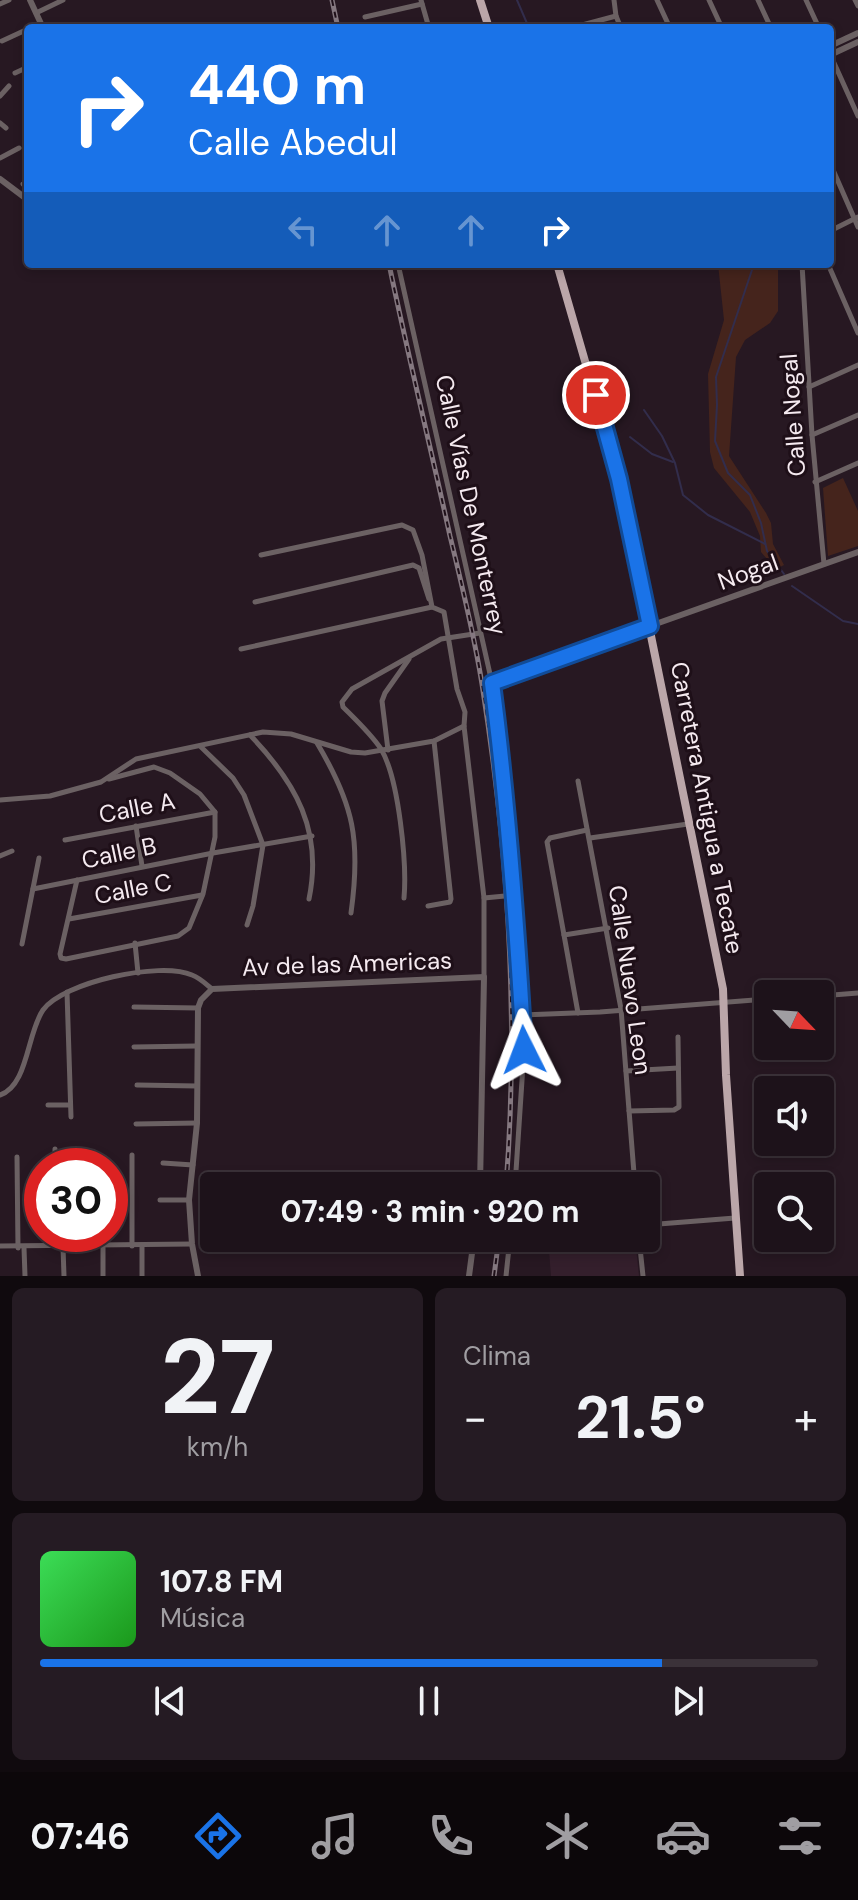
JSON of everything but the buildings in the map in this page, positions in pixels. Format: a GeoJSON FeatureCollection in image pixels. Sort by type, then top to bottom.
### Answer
{"type":"FeatureCollection","features":[{"type":"Feature","properties":{"kind":"main road"},"geometry":{"type":"LineString","coordinates":[[480,0],[488,24]]}},
{"type":"Feature","properties":{"kind":"main road","name":"Carretera Antigua a Tecate"},"geometry":{"type":"LineString","coordinates":[[558,268],[616,467],[724,1002],[740,1276]]}},
{"type":"Feature","properties":{"kind":"street"},"geometry":{"type":"LineString","coordinates":[[0,4],[9,0]]}},
{"type":"Feature","properties":{"kind":"street"},"geometry":{"type":"LineString","coordinates":[[30,0],[41,24]]}},
{"type":"Feature","properties":{"kind":"street"},"geometry":{"type":"LineString","coordinates":[[36,13],[63,0]]}},
{"type":"Feature","properties":{"kind":"street"},"geometry":{"type":"LineString","coordinates":[[614,0],[619,24]]}},
{"type":"Feature","properties":{"kind":"street"},"geometry":{"type":"LineString","coordinates":[[657,0],[668,24]]}},
{"type":"Feature","properties":{"kind":"street"},"geometry":{"type":"LineString","coordinates":[[709,0],[720,24]]}},
{"type":"Feature","properties":{"kind":"street"},"geometry":{"type":"LineString","coordinates":[[758,0],[769,24]]}},
{"type":"Feature","properties":{"kind":"street"},"geometry":{"type":"LineString","coordinates":[[806,0],[817,24]]}},
{"type":"Feature","properties":{"kind":"street"},"geometry":{"type":"LineString","coordinates":[[855,0],[858,6]]}},
{"type":"Feature","properties":{"kind":"street"},"geometry":{"type":"LineString","coordinates":[[365,17],[422,2],[428,24]]}},
{"type":"Feature","properties":{"kind":"street"},"geometry":{"type":"LineString","coordinates":[[586,24],[616,16]]}},
{"type":"Feature","properties":{"kind":"street"},"geometry":{"type":"LineString","coordinates":[[2,41],[24,31]]}},
{"type":"Feature","properties":{"kind":"street"},"geometry":{"type":"LineString","coordinates":[[834,44],[858,33]]}},
{"type":"Feature","properties":{"kind":"street"},"geometry":{"type":"LineString","coordinates":[[834,52],[858,42]]}},
{"type":"Feature","properties":{"kind":"street"},"geometry":{"type":"LineString","coordinates":[[834,63],[858,116]]}},
{"type":"Feature","properties":{"kind":"street"},"geometry":{"type":"LineString","coordinates":[[15,73],[24,69]]}},
{"type":"Feature","properties":{"kind":"street"},"geometry":{"type":"LineString","coordinates":[[0,96],[9,86]]}},
{"type":"Feature","properties":{"kind":"street"},"geometry":{"type":"LineString","coordinates":[[0,123],[6,128]]}},
{"type":"Feature","properties":{"kind":"street"},"geometry":{"type":"LineString","coordinates":[[0,158],[19,148]]}},
{"type":"Feature","properties":{"kind":"street"},"geometry":{"type":"LineString","coordinates":[[834,171],[858,227]]}},
{"type":"Feature","properties":{"kind":"street"},"geometry":{"type":"LineString","coordinates":[[0,179],[24,197]]}},
{"type":"Feature","properties":{"kind":"street"},"geometry":{"type":"LineString","coordinates":[[834,229],[856,218]]}},
{"type":"Feature","properties":{"kind":"street","name":"Calle Vías De Monterrey"},"geometry":{"type":"LineString","coordinates":[[399,268],[492,683],[514,895],[522,1015],[523,1075],[516,1172]]}},
{"type":"Feature","properties":{"kind":"street","name":"Calle Nogal"},"geometry":{"type":"LineString","coordinates":[[802,268],[815,482],[824,564]]}},
{"type":"Feature","properties":{"kind":"street"},"geometry":{"type":"LineString","coordinates":[[830,268],[858,333]]}},
{"type":"Feature","properties":{"kind":"street"},"geometry":{"type":"LineString","coordinates":[[809,387],[858,365]]}},
{"type":"Feature","properties":{"kind":"street"},"geometry":{"type":"LineString","coordinates":[[812,435],[858,415]]}},
{"type":"Feature","properties":{"kind":"street"},"geometry":{"type":"LineString","coordinates":[[815,482],[858,463]]}},
{"type":"Feature","properties":{"kind":"street"},"geometry":{"type":"LineString","coordinates":[[261,555],[409,526],[422,555],[431,604]]}},
{"type":"Feature","properties":{"kind":"street","name":"Nogal"},"geometry":{"type":"LineString","coordinates":[[650,626],[858,552]]}},
{"type":"Feature","properties":{"kind":"street"},"geometry":{"type":"LineString","coordinates":[[255,602],[413,565],[419,568],[431,604],[444,612],[457,689],[465,712],[464,726],[484,898],[480,1172]]}},
{"type":"Feature","properties":{"kind":"street"},"geometry":{"type":"LineString","coordinates":[[241,649],[431,604]]}},
{"type":"Feature","properties":{"kind":"street"},"geometry":{"type":"LineString","coordinates":[[492,683],[650,626]]}},
{"type":"Feature","properties":{"kind":"street"},"geometry":{"type":"LineString","coordinates":[[385,750],[343,707],[342,702],[352,689],[441,639],[480,633]]}},
{"type":"Feature","properties":{"kind":"street"},"geometry":{"type":"LineString","coordinates":[[404,898],[406,855],[385,750],[382,701],[412,655]]}},
{"type":"Feature","properties":{"kind":"street"},"geometry":{"type":"LineString","coordinates":[[101,782],[136,759],[250,735],[278,731],[351,752],[385,750],[434,741],[464,726]]}},
{"type":"Feature","properties":{"kind":"street"},"geometry":{"type":"LineString","coordinates":[[250,735],[276,763],[293,790],[312,836],[314,864],[309,899]]}},
{"type":"Feature","properties":{"kind":"street"},"geometry":{"type":"LineString","coordinates":[[428,906],[450,902],[451,899],[434,741]]}},
{"type":"Feature","properties":{"kind":"street"},"geometry":{"type":"LineString","coordinates":[[317,742],[342,789],[354,830],[356,878],[351,913]]}},
{"type":"Feature","properties":{"kind":"street"},"geometry":{"type":"LineString","coordinates":[[200,746],[233,778],[244,795],[263,845],[247,925]]}},
{"type":"Feature","properties":{"kind":"street"},"geometry":{"type":"LineString","coordinates":[[0,800],[50,796],[154,767],[183,780],[215,812],[217,823],[213,853],[203,894],[185,933],[61,958],[77,880]]}},
{"type":"Feature","properties":{"kind":"street","name":"Calle Nuevo Leon"},"geometry":{"type":"LineString","coordinates":[[578,781],[621,1009],[634,1172]]}},
{"type":"Feature","properties":{"kind":"street","name":"Calle A"},"geometry":{"type":"LineString","coordinates":[[65,840],[215,812]]}},
{"type":"Feature","properties":{"kind":"street"},"geometry":{"type":"LineString","coordinates":[[590,838],[689,823]]}},
{"type":"Feature","properties":{"kind":"street"},"geometry":{"type":"LineString","coordinates":[[136,826],[142,866]]}},
{"type":"Feature","properties":{"kind":"street"},"geometry":{"type":"LineString","coordinates":[[578,1013],[547,842],[550,838],[587,830]]}},
{"type":"Feature","properties":{"kind":"street","name":"Calle B"},"geometry":{"type":"LineString","coordinates":[[33,889],[312,836]]}},
{"type":"Feature","properties":{"kind":"street"},"geometry":{"type":"LineString","coordinates":[[0,856],[12,851]]}},
{"type":"Feature","properties":{"kind":"street"},"geometry":{"type":"LineString","coordinates":[[22,944],[39,858]]}},
{"type":"Feature","properties":{"kind":"street","name":"Calle C"},"geometry":{"type":"LineString","coordinates":[[69,919],[203,894]]}},
{"type":"Feature","properties":{"kind":"street"},"geometry":{"type":"LineString","coordinates":[[484,898],[514,895]]}},
{"type":"Feature","properties":{"kind":"street"},"geometry":{"type":"LineString","coordinates":[[564,935],[608,928]]}},
{"type":"Feature","properties":{"kind":"street"},"geometry":{"type":"LineString","coordinates":[[135,943],[138,973]]}},
{"type":"Feature","properties":{"kind":"street"},"geometry":{"type":"LineString","coordinates":[[0,1095],[8,1092],[18,1079],[44,1008],[54,998],[122,974],[166,971],[191,974],[212,989],[198,1008],[196,1046],[197,1123],[189,1200],[198,1276]]}},
{"type":"Feature","properties":{"kind":"street","name":"Av de las Americas"},"geometry":{"type":"LineString","coordinates":[[212,989],[484,977]]}},
{"type":"Feature","properties":{"kind":"street"},"geometry":{"type":"LineString","coordinates":[[67,992],[71,1117]]}},
{"type":"Feature","properties":{"kind":"street"},"geometry":{"type":"LineString","coordinates":[[834,995],[858,993]]}},
{"type":"Feature","properties":{"kind":"street"},"geometry":{"type":"LineString","coordinates":[[522,1015],[754,1000]]}},
{"type":"Feature","properties":{"kind":"street"},"geometry":{"type":"LineString","coordinates":[[134,1007],[198,1008]]}},
{"type":"Feature","properties":{"kind":"street"},"geometry":{"type":"LineString","coordinates":[[629,1111],[674,1110],[679,1107],[678,1037]]}},
{"type":"Feature","properties":{"kind":"street"},"geometry":{"type":"LineString","coordinates":[[134,1047],[196,1046]]}},
{"type":"Feature","properties":{"kind":"street"},"geometry":{"type":"LineString","coordinates":[[626,1071],[678,1068]]}},
{"type":"Feature","properties":{"kind":"street"},"geometry":{"type":"LineString","coordinates":[[137,1085],[197,1086]]}},
{"type":"Feature","properties":{"kind":"street"},"geometry":{"type":"LineString","coordinates":[[48,1105],[70,1105]]}},
{"type":"Feature","properties":{"kind":"street"},"geometry":{"type":"LineString","coordinates":[[136,1124],[197,1123]]}},
{"type":"Feature","properties":{"kind":"street"},"geometry":{"type":"LineString","coordinates":[[132,1155],[132,1246]]}},
{"type":"Feature","properties":{"kind":"street"},"geometry":{"type":"LineString","coordinates":[[17,1157],[25,1276]]}},
{"type":"Feature","properties":{"kind":"street"},"geometry":{"type":"LineString","coordinates":[[163,1163],[193,1165]]}},
{"type":"Feature","properties":{"kind":"street"},"geometry":{"type":"LineString","coordinates":[[160,1200],[189,1200]]}},
{"type":"Feature","properties":{"kind":"street"},"geometry":{"type":"LineString","coordinates":[[660,1224],[736,1218]]}},
{"type":"Feature","properties":{"kind":"street"},"geometry":{"type":"LineString","coordinates":[[128,1246],[192,1244]]}},
{"type":"Feature","properties":{"kind":"street"},"geometry":{"type":"LineString","coordinates":[[142,1245],[142,1276]]}},
{"type":"Feature","properties":{"kind":"street"},"geometry":{"type":"LineString","coordinates":[[0,1246],[24,1248]]}},
{"type":"Feature","properties":{"kind":"street"},"geometry":{"type":"LineString","coordinates":[[61,1252],[64,1276]]}},
{"type":"Feature","properties":{"kind":"street"},"geometry":{"type":"LineString","coordinates":[[100,1252],[103,1276]]}},
{"type":"Feature","properties":{"kind":"street"},"geometry":{"type":"LineString","coordinates":[[469,1276],[472,1252]]}},
{"type":"Feature","properties":{"kind":"street"},"geometry":{"type":"LineString","coordinates":[[506,1276],[509,1252]]}},
{"type":"Feature","properties":{"kind":"street"},"geometry":{"type":"LineString","coordinates":[[640,1252],[643,1276]]}},
{"type":"Feature","properties":{"kind":"shaded area"},"geometry":{"type":"Polygon","coordinates":[[[718,268],[778,268],[778,311],[770,323],[745,340],[736,357],[729,456],[771,523],[773,544],[784,565],[776,569],[761,552],[760,536],[750,512],[714,468],[710,452],[708,374],[724,320],[718,268]]]}},
{"type":"Feature","properties":{"kind":"shaded area"},"geometry":{"type":"Polygon","coordinates":[[[843,478],[858,511],[858,546],[828,556],[823,488],[843,478]]]}},
{"type":"Feature","properties":{"kind":"shaded area"},"geometry":{"type":"Polygon","coordinates":[[[549,1252],[636,1252],[639,1276],[551,1276],[549,1252]]]}},
{"type":"Feature","properties":{"kind":"waterway"},"geometry":{"type":"LineString","coordinates":[[517,0],[527,24]]}},
{"type":"Feature","properties":{"kind":"waterway"},"geometry":{"type":"LineString","coordinates":[[753,268],[716,377],[715,441],[728,473],[750,495],[767,551],[784,574]]}},
{"type":"Feature","properties":{"kind":"waterway"},"geometry":{"type":"LineString","coordinates":[[644,410],[662,436],[675,463],[683,495],[708,515],[765,544]]}},
{"type":"Feature","properties":{"kind":"waterway"},"geometry":{"type":"LineString","coordinates":[[630,437],[652,454],[673,462]]}},
{"type":"Feature","properties":{"kind":"waterway"},"geometry":{"type":"LineString","coordinates":[[792,586],[843,621],[858,624]]}},
{"type":"Feature","properties":{"kind":"railway"},"geometry":{"type":"LineString","coordinates":[[332,0],[337,24]]}},
{"type":"Feature","properties":{"kind":"railway"},"geometry":{"type":"LineString","coordinates":[[390,268],[472,628],[491,746],[509,935],[511,1061],[507,1172]]}},
{"type":"Feature","properties":{"kind":"railway"},"geometry":{"type":"LineString","coordinates":[[494,1276],[497,1252]]}},
{"type":"Feature","properties":{"kind":"route"},"geometry":{"type":"LineString","coordinates":[[524,1050],[520,957],[492,683],[650,626],[619,479],[596,395]]}}]}
